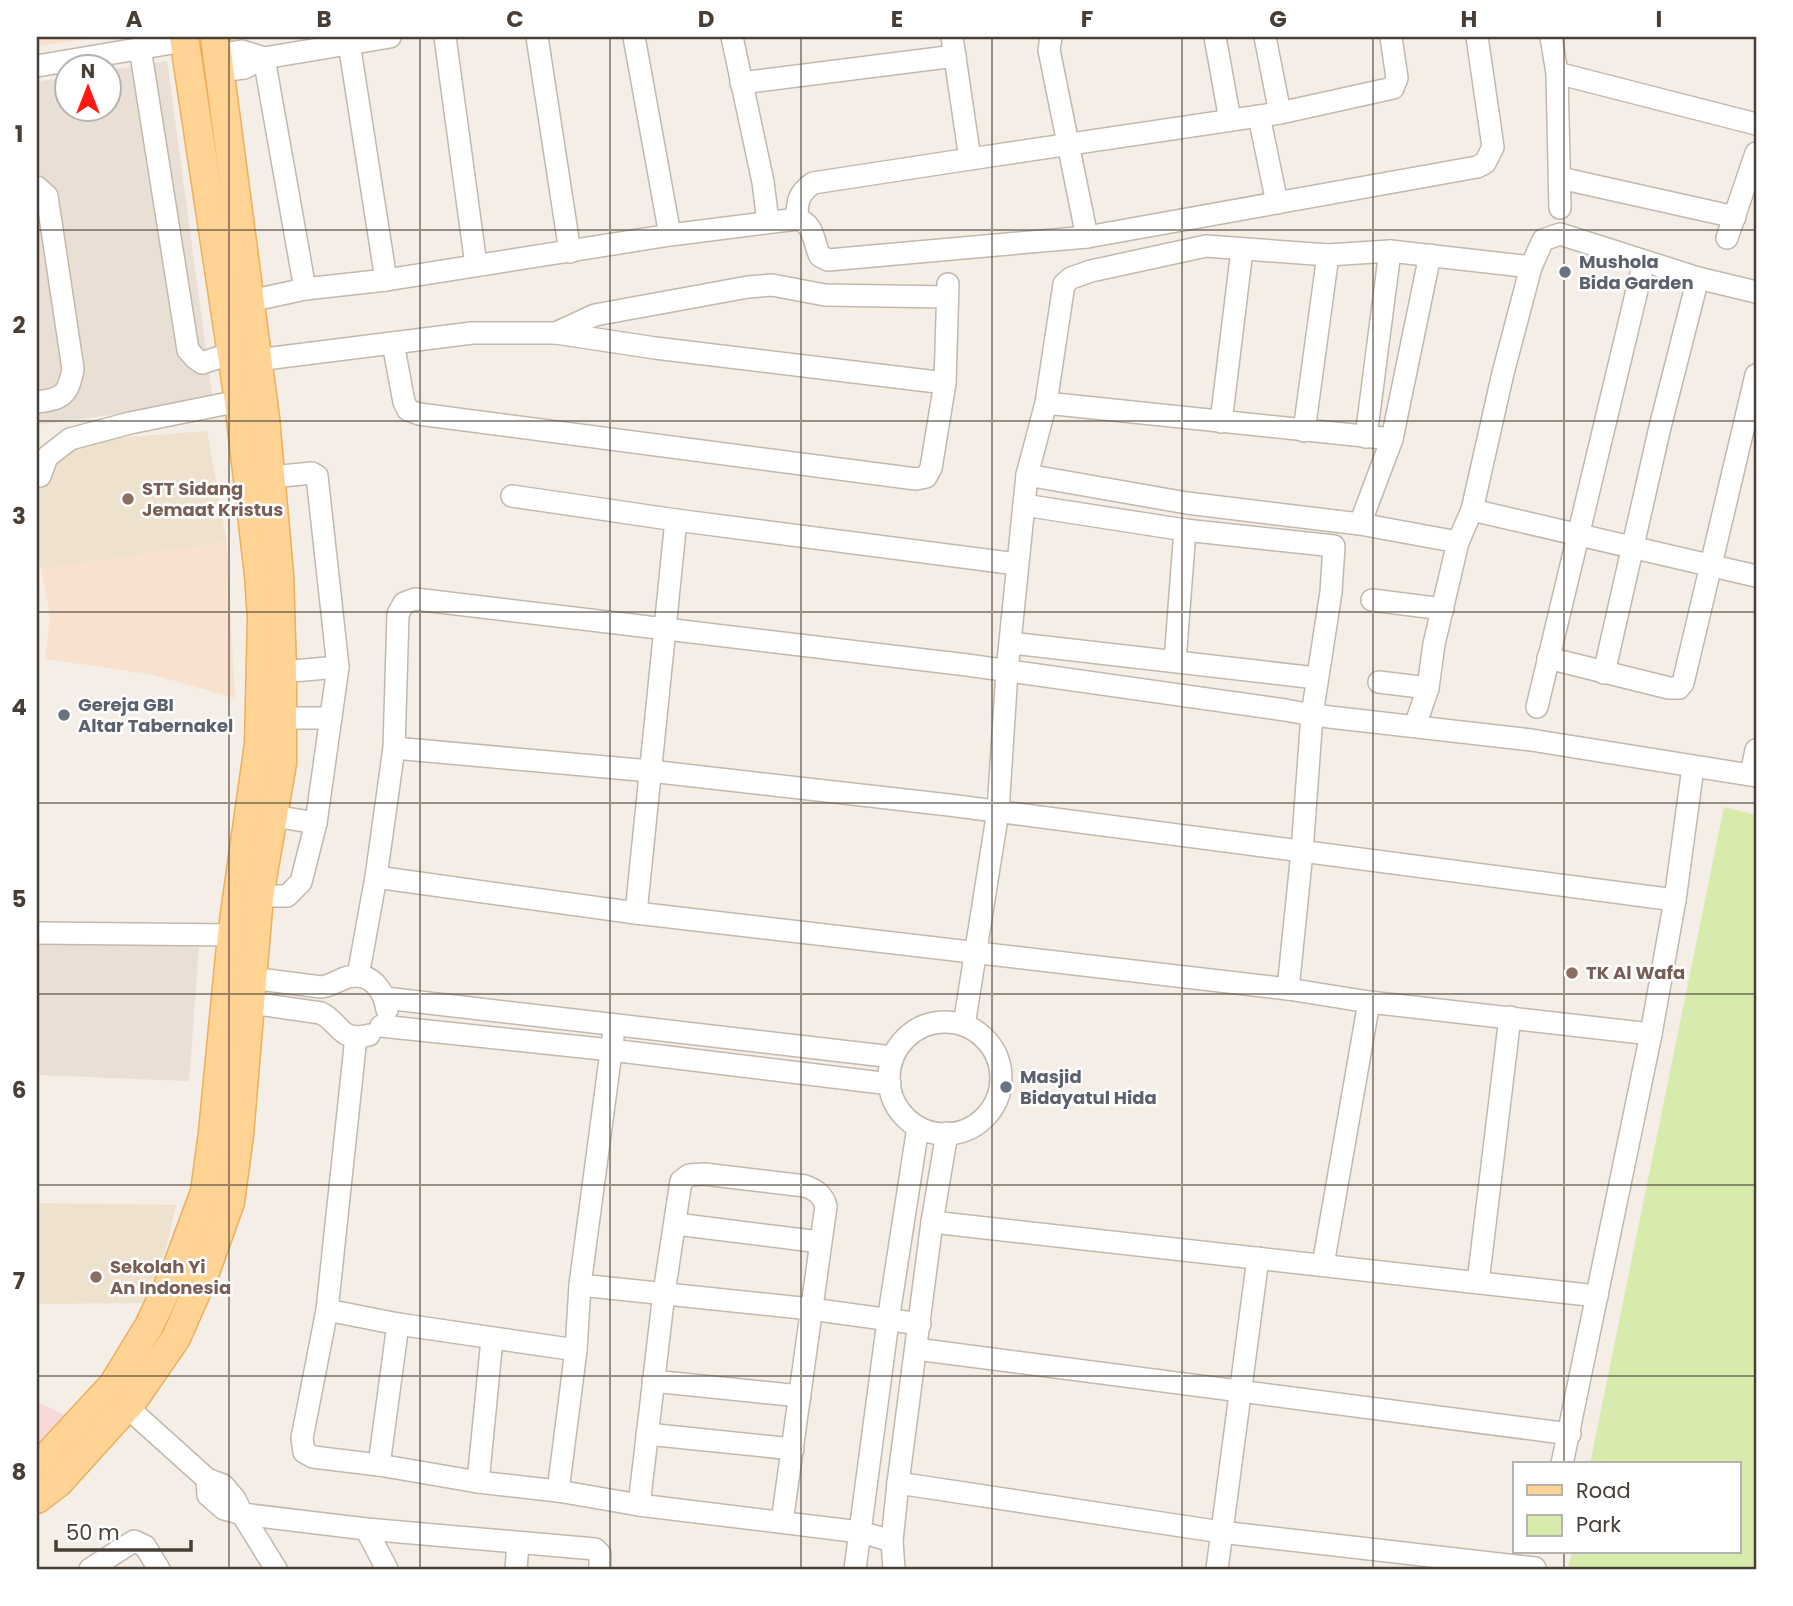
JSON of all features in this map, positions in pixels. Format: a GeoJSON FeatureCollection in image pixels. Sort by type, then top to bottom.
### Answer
{"type":"FeatureCollection","features":[{"type":"Feature","properties":{"kind":"main road"},"geometry":{"type":"LineString","coordinates":[[37,1467],[113,1385],[149,1326],[178,1265],[226,1134],[251,991],[259,896],[282,763],[279,574],[271,477],[245,357],[184,39]]}},
{"type":"Feature","properties":{"kind":"main road"},"geometry":{"type":"LineString","coordinates":[[37,1499],[58,1483],[127,1407],[176,1338],[205,1272],[230,1202],[226,1134],[232,935],[259,744],[262,618],[239,401],[250,301],[217,54]]}},
{"type":"Feature","properties":{"kind":"street"},"geometry":{"type":"LineString","coordinates":[[217,54],[242,51],[264,58],[390,37]]}},
{"type":"Feature","properties":{"kind":"street"},"geometry":{"type":"LineString","coordinates":[[445,37],[476,265]]}},
{"type":"Feature","properties":{"kind":"street"},"geometry":{"type":"LineString","coordinates":[[537,37],[570,252]]}},
{"type":"Feature","properties":{"kind":"street"},"geometry":{"type":"LineString","coordinates":[[634,37],[670,235]]}},
{"type":"Feature","properties":{"kind":"street"},"geometry":{"type":"LineString","coordinates":[[732,37],[763,183],[768,222]]}},
{"type":"Feature","properties":{"kind":"street"},"geometry":{"type":"LineString","coordinates":[[1051,37],[1049,50],[1087,237]]}},
{"type":"Feature","properties":{"kind":"street"},"geometry":{"type":"LineString","coordinates":[[1215,37],[1230,120]]}},
{"type":"Feature","properties":{"kind":"street"},"geometry":{"type":"LineString","coordinates":[[1265,37],[1280,113]]}},
{"type":"Feature","properties":{"kind":"street"},"geometry":{"type":"LineString","coordinates":[[797,219],[797,201],[802,191],[813,183],[1280,113],[1392,88],[1397,78],[1391,37]]}},
{"type":"Feature","properties":{"kind":"street"},"geometry":{"type":"LineString","coordinates":[[250,301],[305,289],[386,280],[670,235],[797,219],[806,221],[810,226],[820,256],[828,260],[1087,237],[1476,167],[1485,163],[1493,147],[1477,37]]}},
{"type":"Feature","properties":{"kind":"street"},"geometry":{"type":"LineString","coordinates":[[1551,37],[1557,73],[1560,208]]}},
{"type":"Feature","properties":{"kind":"street"},"geometry":{"type":"LineString","coordinates":[[37,65],[128,45],[184,39]]}},
{"type":"Feature","properties":{"kind":"street"},"geometry":{"type":"LineString","coordinates":[[349,43],[386,280]]}},
{"type":"Feature","properties":{"kind":"street"},"geometry":{"type":"LineString","coordinates":[[128,45],[188,350],[202,363],[472,332],[556,333],[655,348],[944,383]]}},
{"type":"Feature","properties":{"kind":"street"},"geometry":{"type":"LineString","coordinates":[[741,83],[954,46],[970,159]]}},
{"type":"Feature","properties":{"kind":"street"},"geometry":{"type":"LineString","coordinates":[[264,58],[305,289]]}},
{"type":"Feature","properties":{"kind":"street"},"geometry":{"type":"LineString","coordinates":[[1557,73],[1756,124]]}},
{"type":"Feature","properties":{"kind":"street"},"geometry":{"type":"LineString","coordinates":[[1259,116],[1277,203]]}},
{"type":"Feature","properties":{"kind":"street"},"geometry":{"type":"LineString","coordinates":[[1727,238],[1756,153]]}},
{"type":"Feature","properties":{"kind":"street"},"geometry":{"type":"LineString","coordinates":[[1560,178],[1735,217]]}},
{"type":"Feature","properties":{"kind":"street"},"geometry":{"type":"LineString","coordinates":[[37,187],[47,195],[73,369],[69,388],[62,396],[37,402]]}},
{"type":"Feature","properties":{"kind":"street"},"geometry":{"type":"LineString","coordinates":[[1415,726],[1428,688],[1434,644],[1458,542],[1472,510],[1503,373],[1531,267],[1543,240],[1560,234],[1698,278],[1756,292]]}},
{"type":"Feature","properties":{"kind":"street"},"geometry":{"type":"LineString","coordinates":[[964,1025],[998,811],[1007,671],[1012,643],[1027,475],[1046,403],[1064,284],[1071,278],[1091,271],[1206,246],[1328,255],[1390,251],[1531,267]]}},
{"type":"Feature","properties":{"kind":"street"},"geometry":{"type":"LineString","coordinates":[[1221,422],[1242,250]]}},
{"type":"Feature","properties":{"kind":"street"},"geometry":{"type":"LineString","coordinates":[[1366,437],[1390,251]]}},
{"type":"Feature","properties":{"kind":"street"},"geometry":{"type":"LineString","coordinates":[[1304,430],[1328,255]]}},
{"type":"Feature","properties":{"kind":"street"},"geometry":{"type":"LineString","coordinates":[[1360,524],[1392,439],[1430,255]]}},
{"type":"Feature","properties":{"kind":"street"},"geometry":{"type":"LineString","coordinates":[[1537,707],[1644,261]]}},
{"type":"Feature","properties":{"kind":"street"},"geometry":{"type":"LineString","coordinates":[[1604,673],[1698,278]]}},
{"type":"Feature","properties":{"kind":"street"},"geometry":{"type":"LineString","coordinates":[[393,343],[404,402],[408,410],[419,414],[916,479],[926,477],[931,468],[944,383],[947,291],[825,295],[772,285],[748,287],[595,315],[556,333]]}},
{"type":"Feature","properties":{"kind":"street"},"geometry":{"type":"LineString","coordinates":[[1548,658],[1669,688],[1679,688],[1683,683],[1756,375]]}},
{"type":"Feature","properties":{"kind":"street"},"geometry":{"type":"LineString","coordinates":[[40,476],[47,457],[69,439],[130,422],[239,401]]}},
{"type":"Feature","properties":{"kind":"street"},"geometry":{"type":"LineString","coordinates":[[1046,403],[1392,439]]}},
{"type":"Feature","properties":{"kind":"street"},"geometry":{"type":"LineString","coordinates":[[259,896],[287,895],[301,882],[316,823],[338,667],[317,476],[312,473],[271,477]]}},
{"type":"Feature","properties":{"kind":"street"},"geometry":{"type":"LineString","coordinates":[[1027,475],[1187,503],[1360,524],[1458,542]]}},
{"type":"Feature","properties":{"kind":"street"},"geometry":{"type":"LineString","coordinates":[[512,496],[1017,564]]}},
{"type":"Feature","properties":{"kind":"street"},"geometry":{"type":"LineString","coordinates":[[1024,505],[1185,530],[1334,546],[1331,592],[1312,715],[1288,989]]}},
{"type":"Feature","properties":{"kind":"street"},"geometry":{"type":"LineString","coordinates":[[1472,510],[1756,576]]}},
{"type":"Feature","properties":{"kind":"street"},"geometry":{"type":"LineString","coordinates":[[636,913],[676,520]]}},
{"type":"Feature","properties":{"kind":"street"},"geometry":{"type":"LineString","coordinates":[[1174,661],[1185,530]]}},
{"type":"Feature","properties":{"kind":"street"},"geometry":{"type":"LineString","coordinates":[[358,976],[376,877],[394,748],[398,614],[404,603],[415,599],[1007,671],[1312,715],[1531,740],[1754,775],[1756,750]]}},
{"type":"Feature","properties":{"kind":"street"},"geometry":{"type":"LineString","coordinates":[[1372,600],[1443,608]]}},
{"type":"Feature","properties":{"kind":"street"},"geometry":{"type":"LineString","coordinates":[[1012,643],[1316,678]]}},
{"type":"Feature","properties":{"kind":"street"},"geometry":{"type":"LineString","coordinates":[[282,672],[338,667]]}},
{"type":"Feature","properties":{"kind":"street"},"geometry":{"type":"LineString","coordinates":[[1379,682],[1428,688]]}},
{"type":"Feature","properties":{"kind":"street"},"geometry":{"type":"LineString","coordinates":[[283,718],[331,718]]}},
{"type":"Feature","properties":{"kind":"street"},"geometry":{"type":"LineString","coordinates":[[394,748],[650,771],[998,811],[1675,900]]}},
{"type":"Feature","properties":{"kind":"street"},"geometry":{"type":"LineString","coordinates":[[1563,1462],[1651,1034],[1675,900],[1693,766]]}},
{"type":"Feature","properties":{"kind":"street"},"geometry":{"type":"LineString","coordinates":[[274,816],[316,823]]}},
{"type":"Feature","properties":{"kind":"street"},"geometry":{"type":"LineString","coordinates":[[376,877],[636,913],[1651,1034]]}},
{"type":"Feature","properties":{"kind":"street"},"geometry":{"type":"LineString","coordinates":[[37,933],[232,935]]}},
{"type":"Feature","properties":{"kind":"street"},"geometry":{"type":"LineString","coordinates":[[358,976],[374,982],[385,998],[387,1012],[381,1026],[370,1035],[356,1037],[342,1032],[321,1013],[251,991],[330,986],[346,978],[358,976]]}},
{"type":"Feature","properties":{"kind":"street"},"geometry":{"type":"LineString","coordinates":[[385,998],[893,1057]]}},
{"type":"Feature","properties":{"kind":"street"},"geometry":{"type":"LineString","coordinates":[[1323,1265],[1369,1002]]}},
{"type":"Feature","properties":{"kind":"street"},"geometry":{"type":"LineString","coordinates":[[1478,1282],[1510,1017]]}},
{"type":"Feature","properties":{"kind":"street"},"geometry":{"type":"LineString","coordinates":[[947,1022],[964,1025],[985,1039],[998,1058],[1000,1090],[994,1105],[984,1118],[971,1128],[934,1133],[918,1127],[901,1112],[893,1099],[890,1084],[893,1057],[902,1042],[915,1031],[930,1024],[947,1022]]}},
{"type":"Feature","properties":{"kind":"street"},"geometry":{"type":"LineString","coordinates":[[558,1491],[576,1350],[580,1285],[614,1025]]}},
{"type":"Feature","properties":{"kind":"street"},"geometry":{"type":"LineString","coordinates":[[381,1026],[611,1050],[890,1084]]}},
{"type":"Feature","properties":{"kind":"street"},"geometry":{"type":"LineString","coordinates":[[356,1037],[327,1310],[302,1438],[304,1452],[313,1457],[478,1482],[860,1532],[892,1541]]}},
{"type":"Feature","properties":{"kind":"street"},"geometry":{"type":"LineString","coordinates":[[855,1569],[888,1321],[918,1127]]}},
{"type":"Feature","properties":{"kind":"street"},"geometry":{"type":"LineString","coordinates":[[894,1569],[892,1541],[898,1483],[932,1222],[947,1133]]}},
{"type":"Feature","properties":{"kind":"street"},"geometry":{"type":"LineString","coordinates":[[639,1505],[664,1293],[681,1181],[689,1175],[704,1174],[792,1184],[815,1190],[824,1198],[826,1206],[782,1522]]}},
{"type":"Feature","properties":{"kind":"street"},"geometry":{"type":"LineString","coordinates":[[932,1222],[1597,1296]]}},
{"type":"Feature","properties":{"kind":"street"},"geometry":{"type":"LineString","coordinates":[[676,1224],[820,1242]]}},
{"type":"Feature","properties":{"kind":"street"},"geometry":{"type":"LineString","coordinates":[[1217,1569],[1258,1258]]}},
{"type":"Feature","properties":{"kind":"street"},"geometry":{"type":"LineString","coordinates":[[580,1285],[811,1309],[920,1324]]}},
{"type":"Feature","properties":{"kind":"street"},"geometry":{"type":"LineString","coordinates":[[327,1310],[398,1324],[576,1350]]}},
{"type":"Feature","properties":{"kind":"street"},"geometry":{"type":"LineString","coordinates":[[379,1465],[398,1324]]}},
{"type":"Feature","properties":{"kind":"street"},"geometry":{"type":"LineString","coordinates":[[478,1482],[492,1339]]}},
{"type":"Feature","properties":{"kind":"street"},"geometry":{"type":"LineString","coordinates":[[916,1349],[1570,1434]]}},
{"type":"Feature","properties":{"kind":"street"},"geometry":{"type":"LineString","coordinates":[[653,1381],[800,1396]]}},
{"type":"Feature","properties":{"kind":"street"},"geometry":{"type":"LineString","coordinates":[[127,1407],[207,1479],[223,1485],[235,1499],[276,1569]]}},
{"type":"Feature","properties":{"kind":"street"},"geometry":{"type":"LineString","coordinates":[[647,1434],[793,1449]]}},
{"type":"Feature","properties":{"kind":"street"},"geometry":{"type":"LineString","coordinates":[[898,1483],[1221,1532],[1503,1566],[1536,1563]]}},
{"type":"Feature","properties":{"kind":"street"},"geometry":{"type":"LineString","coordinates":[[242,1514],[366,1530],[595,1549],[600,1553],[600,1569]]}},
{"type":"Feature","properties":{"kind":"street"},"geometry":{"type":"LineString","coordinates":[[366,1530],[387,1569]]}},
{"type":"Feature","properties":{"kind":"street"},"geometry":{"type":"LineString","coordinates":[[90,1569],[134,1541],[145,1546],[159,1569]]}},
{"type":"Feature","properties":{"kind":"street"},"geometry":{"type":"LineString","coordinates":[[516,1569],[518,1544]]}},
{"type":"Feature","properties":{"kind":"shaded area"},"geometry":{"type":"Polygon","coordinates":[[[37,37],[98,37],[37,47],[37,37]]]}},
{"type":"Feature","properties":{"kind":"shaded area"},"geometry":{"type":"Polygon","coordinates":[[[167,61],[213,401],[37,425],[37,82],[52,79],[52,122],[122,122],[122,68],[167,61]]]}},
{"type":"Feature","properties":{"kind":"shaded area","name":"STT Sidang Jemaat Kristus"},"geometry":{"type":"Polygon","coordinates":[[[207,431],[227,542],[41,569],[37,544],[37,456],[100,439],[207,431]]]}},
{"type":"Feature","properties":{"kind":"shaded area"},"geometry":{"type":"Polygon","coordinates":[[[227,542],[235,698],[149,674],[45,659],[50,616],[41,569],[227,542]]]}},
{"type":"Feature","properties":{"kind":"shaded area"},"geometry":{"type":"Polygon","coordinates":[[[37,942],[199,947],[189,1081],[37,1075],[37,942]]]}},
{"type":"Feature","properties":{"kind":"shaded area","name":"Sekolah Yi An Indonesia"},"geometry":{"type":"Polygon","coordinates":[[[37,1203],[176,1205],[165,1252],[144,1303],[37,1304],[37,1203]]]}},
{"type":"Feature","properties":{"kind":"shaded area"},"geometry":{"type":"Polygon","coordinates":[[[37,1402],[67,1416],[37,1446],[37,1402]]]}},
{"type":"Feature","properties":{"kind":"green space"},"geometry":{"type":"Polygon","coordinates":[[[1724,807],[1756,815],[1755,1569],[1568,1569],[1572,1554],[1741,1554],[1741,1462],[1590,1462],[1724,807]]]}},
{"type":"Feature","properties":{"kind":"place","name":"Mushola Bida Garden"},"geometry":{"type":"Point","coordinates":[1565,272]}},
{"type":"Feature","properties":{"kind":"place","name":"STT Sidang Jemaat Kristus"},"geometry":{"type":"Point","coordinates":[128,499]}},
{"type":"Feature","properties":{"kind":"place","name":"Gereja GBI Altar Tabernakel"},"geometry":{"type":"Point","coordinates":[64,715]}},
{"type":"Feature","properties":{"kind":"place","name":"TK Al Wafa"},"geometry":{"type":"Point","coordinates":[1572,973]}},
{"type":"Feature","properties":{"kind":"place","name":"Masjid Bidayatul Hida"},"geometry":{"type":"Point","coordinates":[1006,1087]}},
{"type":"Feature","properties":{"kind":"place","name":"Sekolah Yi An Indonesia"},"geometry":{"type":"Point","coordinates":[96,1277]}}]}
